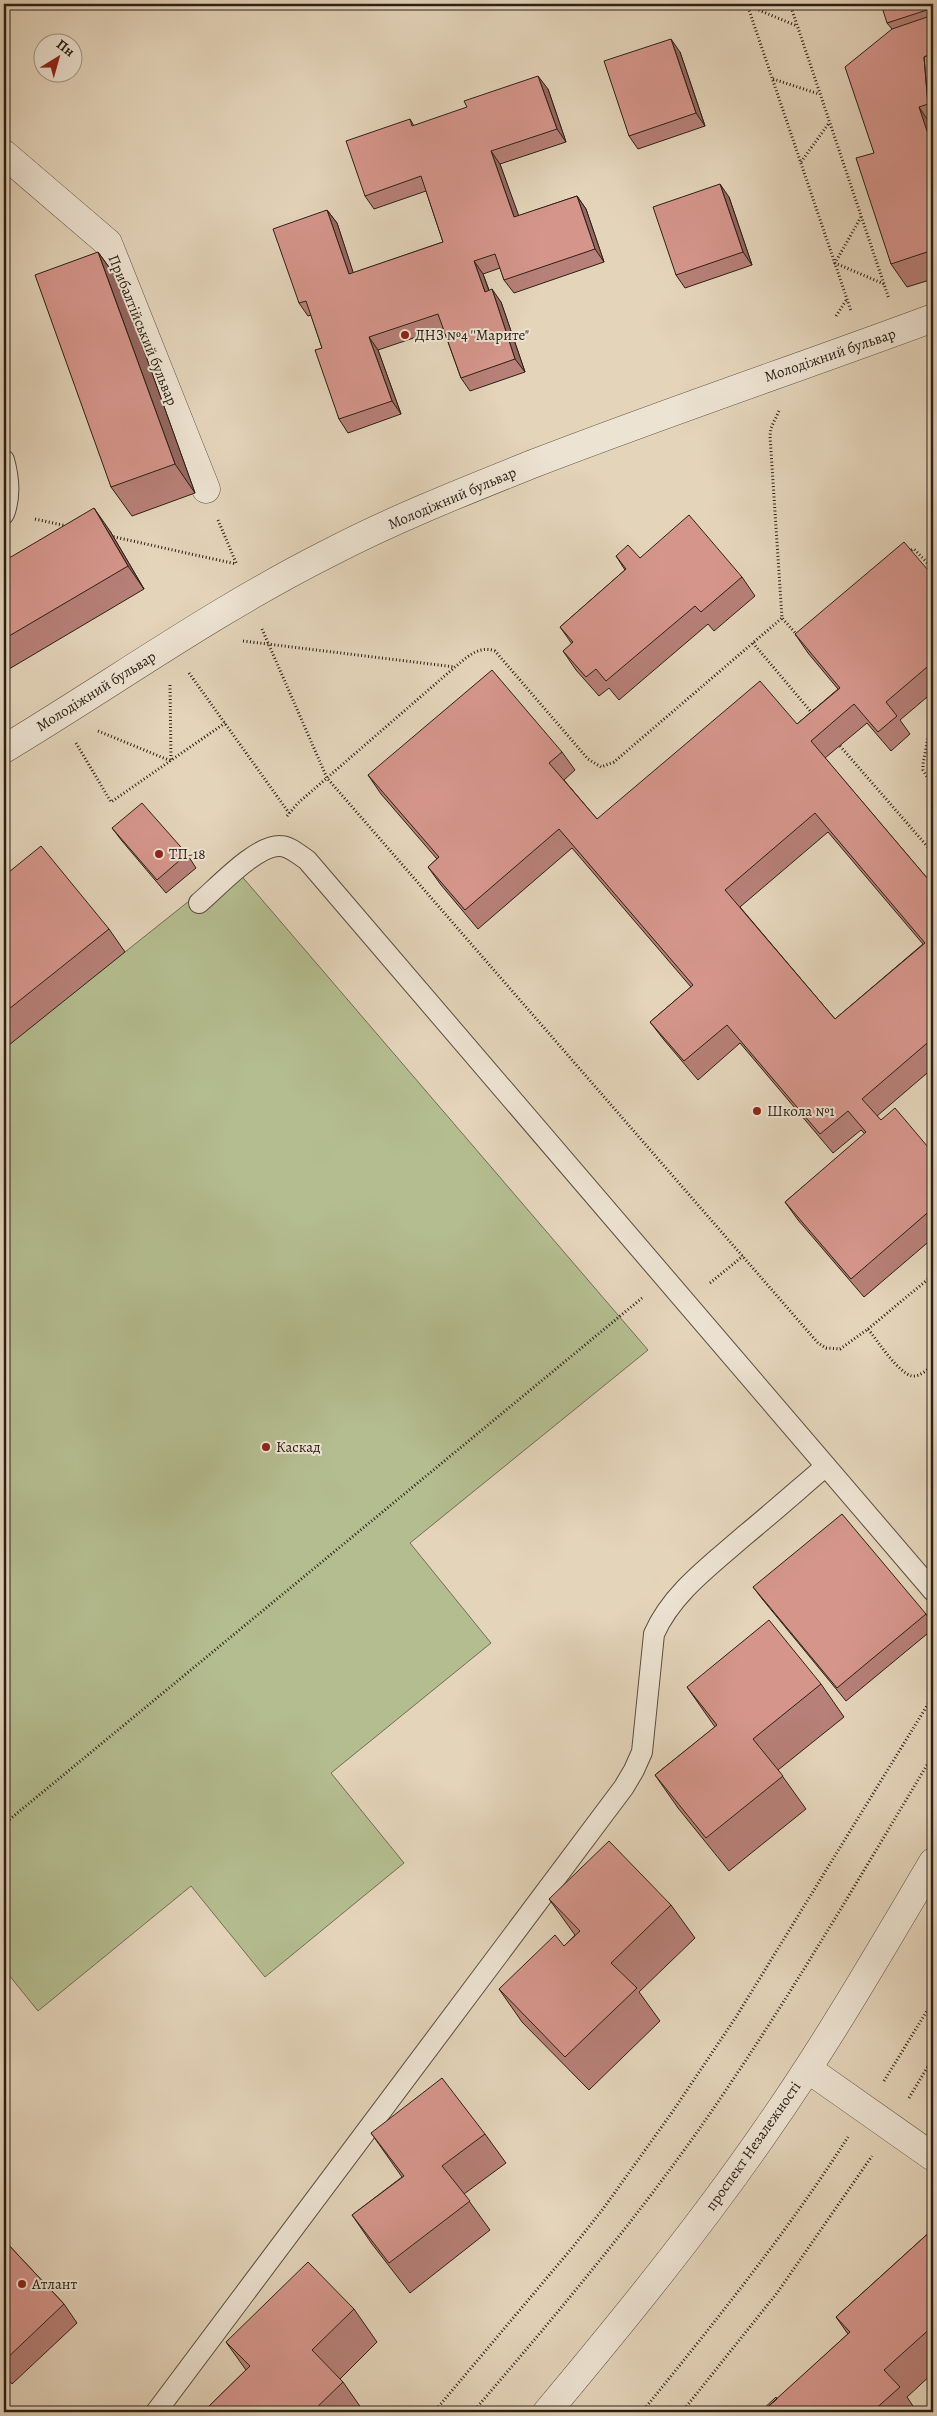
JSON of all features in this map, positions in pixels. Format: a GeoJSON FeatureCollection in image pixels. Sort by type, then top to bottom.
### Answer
{"type":"FeatureCollection","features":[{"type":"Feature","properties":{"kind":"street","name":"Прибалтійський бульвар"},"geometry":{"type":"LineString","coordinates":[[4,154],[108,243],[206,489]]}},
{"type":"Feature","properties":{"kind":"street","name":"Молодіжний бульвар"},"geometry":{"type":"LineString","coordinates":[[4,749],[169,644],[249,596],[328,553],[477,486],[933,318]]}},
{"type":"Feature","properties":{"kind":"street","name":"проспект Незалежності"},"geometry":{"type":"LineString","coordinates":[[547,2412],[665,2268],[766,2132],[808,2069],[933,1862]]}},
{"type":"Feature","properties":{"kind":"street"},"geometry":{"type":"LineString","coordinates":[[808,2069],[933,2157]]}},
{"type":"Feature","properties":{"kind":"lane"},"geometry":{"type":"LineString","coordinates":[[4,460],[8,473],[9,492],[4,513]]}},
{"type":"Feature","properties":{"kind":"lane"},"geometry":{"type":"LineString","coordinates":[[198,903],[254,856],[267,848],[281,846],[292,850],[306,860],[933,1591]]}},
{"type":"Feature","properties":{"kind":"lane"},"geometry":{"type":"LineString","coordinates":[[156,2412],[624,1787],[642,1752],[650,1654],[654,1634],[661,1618],[672,1602],[717,1560],[826,1466]]}},
{"type":"Feature","properties":{"kind":"path"},"geometry":{"type":"LineString","coordinates":[[790,4],[900,330]]}},
{"type":"Feature","properties":{"kind":"path"},"geometry":{"type":"LineString","coordinates":[[748,5],[797,26]]}},
{"type":"Feature","properties":{"kind":"path"},"geometry":{"type":"LineString","coordinates":[[748,5],[862,344]]}},
{"type":"Feature","properties":{"kind":"path"},"geometry":{"type":"LineString","coordinates":[[772,79],[820,94]]}},
{"type":"Feature","properties":{"kind":"path"},"geometry":{"type":"LineString","coordinates":[[801,162],[830,122]]}},
{"type":"Feature","properties":{"kind":"path"},"geometry":{"type":"LineString","coordinates":[[835,263],[862,216]]}},
{"type":"Feature","properties":{"kind":"path"},"geometry":{"type":"LineString","coordinates":[[835,263],[884,284]]}},
{"type":"Feature","properties":{"kind":"path"},"geometry":{"type":"LineString","coordinates":[[807,363],[847,299]]}},
{"type":"Feature","properties":{"kind":"path"},"geometry":{"type":"LineString","coordinates":[[781,407],[774,420],[770,436],[782,618],[802,642]]}},
{"type":"Feature","properties":{"kind":"path"},"geometry":{"type":"LineString","coordinates":[[206,489],[269,644],[327,778],[818,1343],[826,1348],[840,1349],[868,1329],[933,1275]]}},
{"type":"Feature","properties":{"kind":"path"},"geometry":{"type":"LineString","coordinates":[[4,513],[72,527]]}},
{"type":"Feature","properties":{"kind":"path"},"geometry":{"type":"LineString","coordinates":[[101,534],[236,564]]}},
{"type":"Feature","properties":{"kind":"path"},"geometry":{"type":"LineString","coordinates":[[907,552],[914,549],[933,569]]}},
{"type":"Feature","properties":{"kind":"path"},"geometry":{"type":"LineString","coordinates":[[169,644],[289,813],[455,667],[480,650],[488,648],[494,651],[588,759],[602,767],[614,762],[782,618]]}},
{"type":"Feature","properties":{"kind":"path"},"geometry":{"type":"LineString","coordinates":[[241,641],[455,667]]}},
{"type":"Feature","properties":{"kind":"path"},"geometry":{"type":"LineString","coordinates":[[753,643],[814,715]]}},
{"type":"Feature","properties":{"kind":"path"},"geometry":{"type":"LineString","coordinates":[[169,644],[171,761]]}},
{"type":"Feature","properties":{"kind":"path"},"geometry":{"type":"LineString","coordinates":[[933,711],[922,764],[923,770],[933,787]]}},
{"type":"Feature","properties":{"kind":"path"},"geometry":{"type":"LineString","coordinates":[[59,715],[111,802],[225,723]]}},
{"type":"Feature","properties":{"kind":"path"},"geometry":{"type":"LineString","coordinates":[[59,715],[171,761]]}},
{"type":"Feature","properties":{"kind":"path"},"geometry":{"type":"LineString","coordinates":[[840,746],[933,853]]}},
{"type":"Feature","properties":{"kind":"path"},"geometry":{"type":"LineString","coordinates":[[687,1303],[742,1256]]}},
{"type":"Feature","properties":{"kind":"path"},"geometry":{"type":"LineString","coordinates":[[4,1824],[665,1278]]}},
{"type":"Feature","properties":{"kind":"path"},"geometry":{"type":"LineString","coordinates":[[868,1329],[901,1369],[908,1374],[913,1376],[919,1375],[933,1365]]}},
{"type":"Feature","properties":{"kind":"path"},"geometry":{"type":"LineString","coordinates":[[434,2412],[603,2210],[673,2111],[736,2017],[933,1696]]}},
{"type":"Feature","properties":{"kind":"path"},"geometry":{"type":"LineString","coordinates":[[473,2412],[595,2268],[695,2134],[764,2032],[933,1755]]}},
{"type":"Feature","properties":{"kind":"path"},"geometry":{"type":"LineString","coordinates":[[642,2412],[726,2308],[794,2218],[866,2110],[933,2001]]}},
{"type":"Feature","properties":{"kind":"path"},"geometry":{"type":"LineString","coordinates":[[682,2412],[777,2293],[844,2199],[891,2128],[933,2058]]}},
{"type":"Feature","properties":{"kind":"green space","name":"Каскад"},"geometry":{"type":"Polygon","coordinates":[[[233,866],[648,1350],[410,1543],[491,1643],[331,1773],[404,1863],[265,1977],[191,1886],[38,2011],[4,1969],[4,912],[58,869],[125,952],[233,866]]]}},
{"type":"Feature","properties":{"kind":"building"},"geometry":{"type":"Polygon","coordinates":[[[881,4],[933,4],[933,8],[887,23],[881,4]]]}},
{"type":"Feature","properties":{"kind":"building"},"geometry":{"type":"Polygon","coordinates":[[[933,15],[933,53],[924,57],[928,104],[919,107],[932,146],[933,155],[933,250],[891,264],[856,158],[874,153],[845,67],[892,29],[933,15]]]}},
{"type":"Feature","properties":{"kind":"building"},"geometry":{"type":"Polygon","coordinates":[[[671,39],[696,113],[629,136],[604,61],[671,39]]]}},
{"type":"Feature","properties":{"kind":"building"},"geometry":{"type":"Polygon","coordinates":[[[933,53],[933,153],[932,154],[924,57],[933,53]]]}},
{"type":"Feature","properties":{"kind":"building"},"geometry":{"type":"Polygon","coordinates":[[[538,76],[557,129],[491,151],[514,217],[577,196],[595,249],[504,280],[495,254],[474,261],[485,292],[492,289],[515,359],[461,378],[438,314],[369,337],[392,401],[339,419],[315,350],[322,348],[306,301],[299,303],[273,229],[327,210],[349,274],[443,242],[421,176],[365,196],[346,141],[410,119],[412,126],[467,107],[464,101],[538,76]]]}},
{"type":"Feature","properties":{"kind":"building"},"geometry":{"type":"Polygon","coordinates":[[[720,184],[743,252],[676,275],[653,207],[720,184]]]}},
{"type":"Feature","properties":{"kind":"building"},"geometry":{"type":"Polygon","coordinates":[[[98,252],[175,464],[111,487],[35,275],[98,252]]]}},
{"type":"Feature","properties":{"kind":"building"},"geometry":{"type":"Polygon","coordinates":[[[94,508],[128,566],[4,639],[4,561],[94,508]]]}},
{"type":"Feature","properties":{"kind":"building"},"geometry":{"type":"Polygon","coordinates":[[[689,515],[742,577],[701,612],[695,606],[606,681],[596,669],[586,677],[563,651],[573,642],[560,627],[626,569],[616,556],[628,545],[640,558],[689,515]]]}},
{"type":"Feature","properties":{"kind":"building"},"geometry":{"type":"Polygon","coordinates":[[[904,542],[933,576],[933,662],[886,702],[897,716],[878,732],[854,704],[811,741],[933,885],[933,1038],[862,1099],[881,1120],[895,1108],[933,1153],[933,1208],[851,1279],[785,1202],[866,1132],[848,1111],[820,1134],[727,1025],[684,1061],[650,1022],[693,985],[559,829],[465,910],[428,867],[439,857],[368,775],[492,670],[562,752],[549,763],[597,819],[760,681],[797,724],[840,688],[795,634],[904,542]],[[815,813],[725,890],[835,1019],[925,943],[815,813]]]}},
{"type":"Feature","properties":{"kind":"building","name":"ТП-18"},"geometry":{"type":"Polygon","coordinates":[[[142,803],[187,854],[157,880],[112,828],[142,803]]]}},
{"type":"Feature","properties":{"kind":"building"},"geometry":{"type":"Polygon","coordinates":[[[41,846],[109,929],[4,1013],[4,876],[41,846]]]}},
{"type":"Feature","properties":{"kind":"building"},"geometry":{"type":"Polygon","coordinates":[[[842,1514],[926,1614],[837,1688],[753,1587],[842,1514]]]}},
{"type":"Feature","properties":{"kind":"building"},"geometry":{"type":"Polygon","coordinates":[[[769,1620],[821,1684],[753,1739],[783,1776],[706,1838],[655,1775],[717,1725],[687,1687],[769,1620]]]}},
{"type":"Feature","properties":{"kind":"building"},"geometry":{"type":"Polygon","coordinates":[[[609,1841],[671,1905],[611,1963],[637,1988],[565,2057],[499,1989],[555,1935],[564,1946],[580,1931],[549,1899],[609,1841]]]}},
{"type":"Feature","properties":{"kind":"building"},"geometry":{"type":"Polygon","coordinates":[[[442,2078],[485,2134],[442,2166],[470,2201],[389,2263],[352,2215],[404,2176],[371,2133],[442,2078]]]}},
{"type":"Feature","properties":{"kind":"building"},"geometry":{"type":"Polygon","coordinates":[[[933,2229],[933,2326],[884,2370],[900,2387],[872,2412],[762,2412],[850,2332],[836,2317],[933,2229]]]}},
{"type":"Feature","properties":{"kind":"building","name":"Атлант"},"geometry":{"type":"Polygon","coordinates":[[[4,2240],[64,2304],[4,2361],[4,2240]]]}},
{"type":"Feature","properties":{"kind":"building"},"geometry":{"type":"Polygon","coordinates":[[[308,2262],[354,2309],[312,2350],[343,2382],[312,2412],[203,2412],[250,2366],[226,2342],[308,2262]]]}},
{"type":"Feature","properties":{"kind":"building"},"geometry":{"type":"Polygon","coordinates":[[[776,2397],[777,2399],[760,2412],[776,2397]]]}},
{"type":"Feature","properties":{"kind":"place","name":"ДНЗ №4 ''Марите\""},"geometry":{"type":"Point","coordinates":[405,335]}},
{"type":"Feature","properties":{"kind":"place","name":"ТП-18"},"geometry":{"type":"Point","coordinates":[159,854]}},
{"type":"Feature","properties":{"kind":"place","name":"Школа №1"},"geometry":{"type":"Point","coordinates":[757,1111]}},
{"type":"Feature","properties":{"kind":"place","name":"Каскад"},"geometry":{"type":"Point","coordinates":[266,1447]}},
{"type":"Feature","properties":{"kind":"place","name":"Атлант"},"geometry":{"type":"Point","coordinates":[22,2284]}}]}
